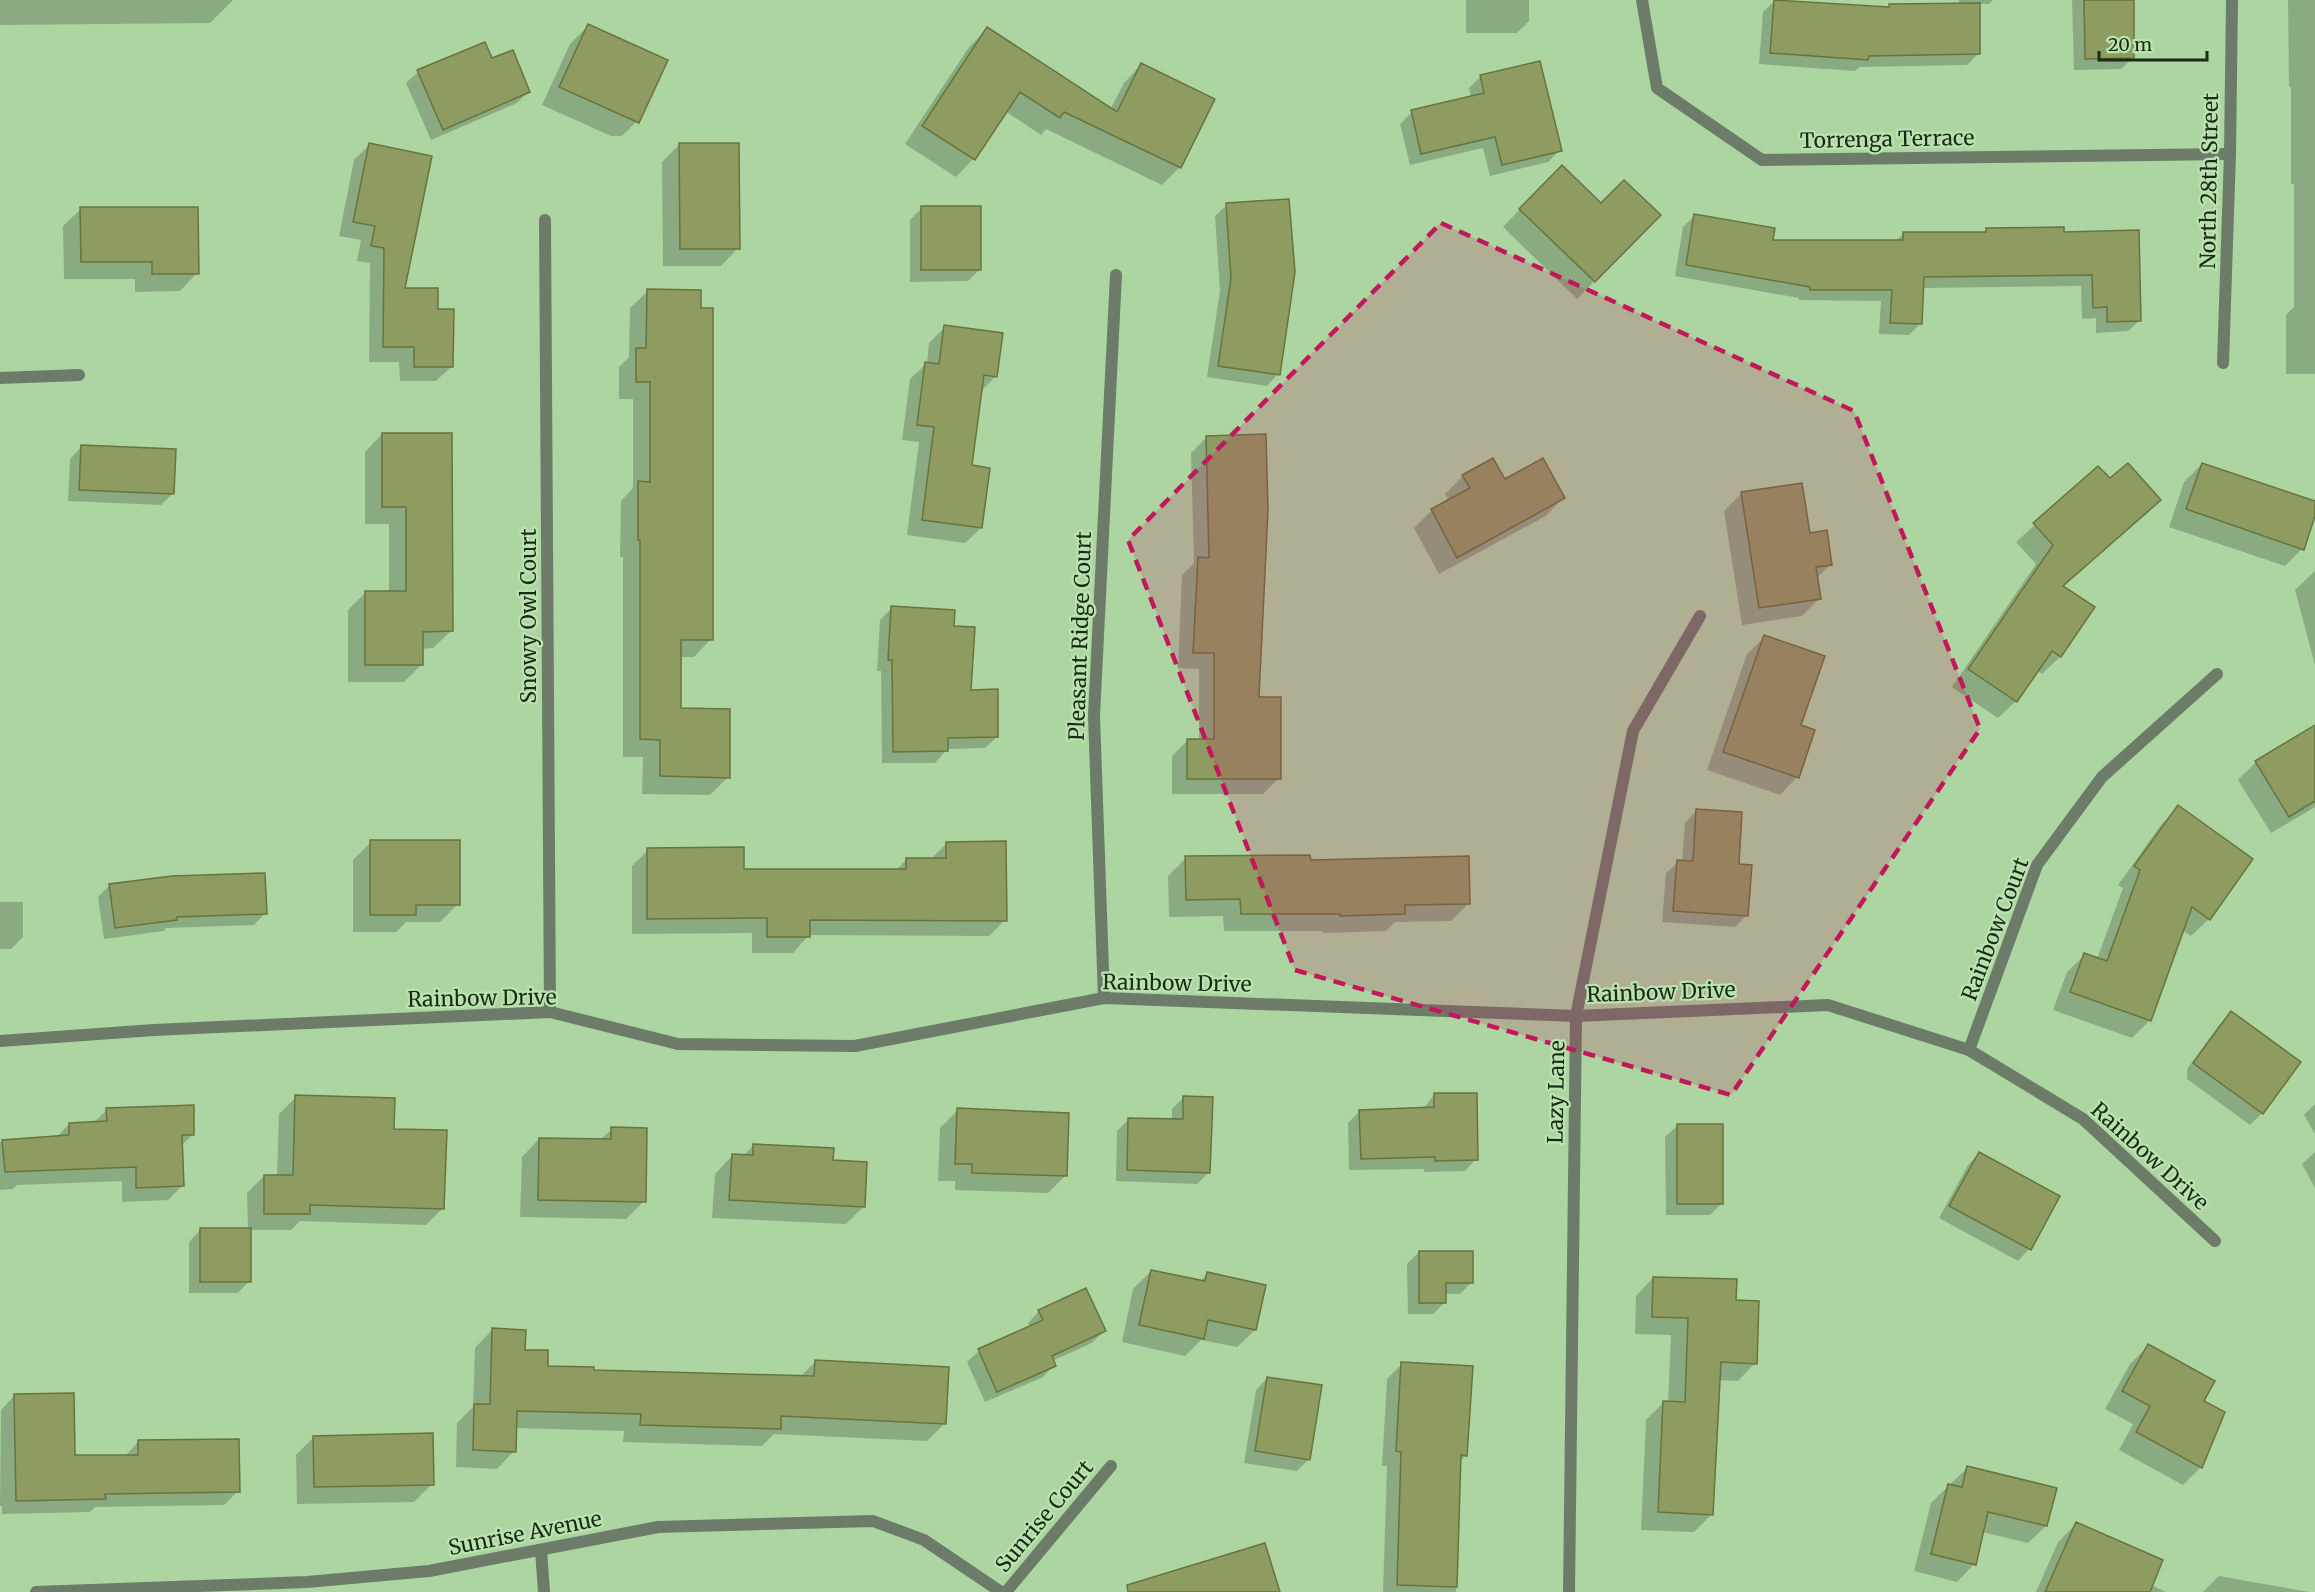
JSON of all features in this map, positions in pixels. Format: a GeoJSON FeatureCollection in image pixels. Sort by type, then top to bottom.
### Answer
{"type":"FeatureCollection","features":[{"type":"Feature","properties":{"kind":"street","name":"Torrenga Terrace"},"geometry":{"type":"LineString","coordinates":[[1642,0],[1657,88],[1762,160],[2230,154]]}},
{"type":"Feature","properties":{"kind":"street","name":"North 28th Street"},"geometry":{"type":"LineString","coordinates":[[2223,363],[2230,154],[2232,0]]}},
{"type":"Feature","properties":{"kind":"street","name":"Snowy Owl Court"},"geometry":{"type":"LineString","coordinates":[[545,220],[550,1012]]}},
{"type":"Feature","properties":{"kind":"street","name":"Pleasant Ridge Court"},"geometry":{"type":"LineString","coordinates":[[1104,998],[1094,716],[1116,275]]}},
{"type":"Feature","properties":{"kind":"street"},"geometry":{"type":"LineString","coordinates":[[0,378],[79,375]]}},
{"type":"Feature","properties":{"kind":"street","name":"Lazy Lane"},"geometry":{"type":"LineString","coordinates":[[1569,1592],[1576,1016],[1633,731],[1700,616]]}},
{"type":"Feature","properties":{"kind":"street","name":"Rainbow Court"},"geometry":{"type":"LineString","coordinates":[[1970,1050],[2037,865],[2102,777],[2217,674]]}},
{"type":"Feature","properties":{"kind":"street","name":"Rainbow Drive"},"geometry":{"type":"LineString","coordinates":[[0,1041],[154,1030],[550,1012],[678,1044],[855,1046],[1104,998],[1576,1016],[1828,1005],[1970,1050],[2083,1119],[2216,1241]]}},
{"type":"Feature","properties":{"kind":"street","name":"Sunrise Court"},"geometry":{"type":"LineString","coordinates":[[1006,1592],[1111,1466]]}},
{"type":"Feature","properties":{"kind":"street","name":"Sunrise Avenue"},"geometry":{"type":"LineString","coordinates":[[36,1592],[307,1582],[429,1571],[658,1527],[873,1521],[924,1540],[1001,1592]]}},
{"type":"Feature","properties":{"kind":"street"},"geometry":{"type":"LineString","coordinates":[[542,1550],[544,1592]]}},
{"type":"Feature","properties":{"kind":"highlighted area"},"geometry":{"type":"Polygon","coordinates":[[[1441,223],[1854,411],[1980,729],[1731,1095],[1295,970],[1128,540],[1441,223]]]}},
{"type":"Feature","properties":{"kind":"building"},"geometry":{"type":"Polygon","coordinates":[[[1774,0],[1889,7],[1889,4],[1980,3],[1980,54],[1869,56],[1868,60],[1770,53],[1774,0]]]}},
{"type":"Feature","properties":{"kind":"building"},"geometry":{"type":"Polygon","coordinates":[[[2084,0],[2134,0],[2134,58],[2085,59],[2084,0]]]}},
{"type":"Feature","properties":{"kind":"building"},"geometry":{"type":"Polygon","coordinates":[[[588,24],[668,60],[639,123],[559,87],[588,24]]]}},
{"type":"Feature","properties":{"kind":"building"},"geometry":{"type":"Polygon","coordinates":[[[987,27],[1117,112],[1141,63],[1215,99],[1181,168],[1064,112],[1060,118],[1020,92],[975,160],[922,126],[987,27]]]}},
{"type":"Feature","properties":{"kind":"building"},"geometry":{"type":"Polygon","coordinates":[[[485,42],[492,58],[513,50],[530,92],[443,130],[417,70],[485,42]]]}},
{"type":"Feature","properties":{"kind":"building"},"geometry":{"type":"Polygon","coordinates":[[[1540,61],[1562,151],[1502,165],[1495,137],[1421,154],[1411,110],[1484,93],[1480,75],[1540,61]]]}},
{"type":"Feature","properties":{"kind":"building"},"geometry":{"type":"Polygon","coordinates":[[[369,143],[432,156],[405,288],[438,288],[438,309],[454,309],[453,367],[414,367],[414,347],[383,347],[384,248],[371,246],[375,226],[353,222],[369,143]]]}},
{"type":"Feature","properties":{"kind":"building"},"geometry":{"type":"Polygon","coordinates":[[[679,143],[739,143],[740,249],[680,249],[679,143]]]}},
{"type":"Feature","properties":{"kind":"building"},"geometry":{"type":"Polygon","coordinates":[[[1562,165],[1601,203],[1624,180],[1661,215],[1595,282],[1519,209],[1562,165]]]}},
{"type":"Feature","properties":{"kind":"building"},"geometry":{"type":"Polygon","coordinates":[[[1289,199],[1295,272],[1280,375],[1218,366],[1231,278],[1226,203],[1289,199]]]}},
{"type":"Feature","properties":{"kind":"building"},"geometry":{"type":"Polygon","coordinates":[[[921,206],[981,206],[981,270],[921,270],[921,206]]]}},
{"type":"Feature","properties":{"kind":"building"},"geometry":{"type":"Polygon","coordinates":[[[80,207],[198,207],[199,274],[152,274],[152,262],[81,262],[80,207]]]}},
{"type":"Feature","properties":{"kind":"building"},"geometry":{"type":"Polygon","coordinates":[[[1694,214],[1775,228],[1773,240],[1903,240],[1903,232],[1986,232],[1986,228],[2064,227],[2064,232],[2139,230],[2141,321],[2107,322],[2107,307],[2093,308],[2092,275],[1924,277],[1922,324],[1890,323],[1892,290],[1810,290],[1810,287],[1686,265],[1694,214]]]}},
{"type":"Feature","properties":{"kind":"building"},"geometry":{"type":"Polygon","coordinates":[[[647,289],[701,290],[701,308],[713,308],[713,640],[681,640],[681,708],[730,709],[730,778],[660,776],[660,740],[640,739],[638,481],[650,482],[650,382],[636,382],[636,348],[646,348],[647,289]]]}},
{"type":"Feature","properties":{"kind":"building"},"geometry":{"type":"Polygon","coordinates":[[[944,325],[1003,333],[997,377],[984,375],[972,465],[990,468],[982,528],[922,520],[934,427],[917,425],[925,362],[939,364],[944,325]]]}},
{"type":"Feature","properties":{"kind":"building"},"geometry":{"type":"Polygon","coordinates":[[[382,433],[452,433],[453,631],[423,632],[423,665],[365,665],[365,591],[406,591],[406,507],[382,507],[382,433]]]}},
{"type":"Feature","properties":{"kind":"building"},"geometry":{"type":"Polygon","coordinates":[[[1266,434],[1268,510],[1259,697],[1281,697],[1281,779],[1187,779],[1187,739],[1214,739],[1214,653],[1193,653],[1198,557],[1209,558],[1206,436],[1266,434]]]}},
{"type":"Feature","properties":{"kind":"building"},"geometry":{"type":"Polygon","coordinates":[[[81,445],[176,449],[174,494],[79,490],[81,445]]]}},
{"type":"Feature","properties":{"kind":"building"},"geometry":{"type":"Polygon","coordinates":[[[1493,458],[1505,479],[1543,458],[1565,498],[1457,558],[1431,509],[1470,488],[1462,475],[1493,458]]]}},
{"type":"Feature","properties":{"kind":"building"},"geometry":{"type":"Polygon","coordinates":[[[2128,463],[2161,500],[2063,586],[2095,607],[2061,657],[2052,651],[2017,702],[1968,669],[2053,545],[2033,523],[2098,466],[2110,478],[2128,463]]]}},
{"type":"Feature","properties":{"kind":"building"},"geometry":{"type":"Polygon","coordinates":[[[2202,463],[2315,501],[2315,516],[2304,550],[2186,509],[2202,463]]]}},
{"type":"Feature","properties":{"kind":"building"},"geometry":{"type":"Polygon","coordinates":[[[1802,483],[1810,533],[1827,530],[1832,565],[1816,567],[1821,599],[1759,608],[1741,492],[1802,483]]]}},
{"type":"Feature","properties":{"kind":"building"},"geometry":{"type":"Polygon","coordinates":[[[891,606],[955,610],[954,626],[975,627],[971,690],[998,689],[998,737],[948,738],[948,751],[893,752],[892,660],[888,660],[891,606]]]}},
{"type":"Feature","properties":{"kind":"building"},"geometry":{"type":"Polygon","coordinates":[[[1764,635],[1825,656],[1801,725],[1815,730],[1799,778],[1723,752],[1764,635]]]}},
{"type":"Feature","properties":{"kind":"building"},"geometry":{"type":"Polygon","coordinates":[[[2315,725],[2315,801],[2289,817],[2255,761],[2315,725]]]}},
{"type":"Feature","properties":{"kind":"building"},"geometry":{"type":"Polygon","coordinates":[[[2178,805],[2253,859],[2210,920],[2192,907],[2151,1021],[2070,992],[2084,953],[2107,961],[2140,870],[2134,866],[2178,805]]]}},
{"type":"Feature","properties":{"kind":"building"},"geometry":{"type":"Polygon","coordinates":[[[1696,809],[1742,812],[1739,864],[1752,865],[1748,916],[1673,911],[1677,860],[1693,861],[1696,809]]]}},
{"type":"Feature","properties":{"kind":"building"},"geometry":{"type":"Polygon","coordinates":[[[370,840],[460,840],[460,905],[416,905],[416,915],[370,915],[370,840]]]}},
{"type":"Feature","properties":{"kind":"building"},"geometry":{"type":"Polygon","coordinates":[[[1006,841],[1007,921],[810,920],[810,937],[767,937],[767,918],[647,919],[647,848],[744,847],[744,869],[906,869],[906,858],[946,858],[946,842],[1006,841]]]}},
{"type":"Feature","properties":{"kind":"building"},"geometry":{"type":"Polygon","coordinates":[[[1310,855],[1311,860],[1469,856],[1470,904],[1405,905],[1405,914],[1340,916],[1340,914],[1241,914],[1240,899],[1186,900],[1185,856],[1310,855]]]}},
{"type":"Feature","properties":{"kind":"building"},"geometry":{"type":"Polygon","coordinates":[[[265,873],[267,914],[177,917],[177,920],[115,928],[109,884],[172,876],[265,873]]]}},
{"type":"Feature","properties":{"kind":"building"},"geometry":{"type":"Polygon","coordinates":[[[2231,1011],[2301,1062],[2263,1114],[2193,1063],[2231,1011]]]}},
{"type":"Feature","properties":{"kind":"building"},"geometry":{"type":"Polygon","coordinates":[[[1434,1093],[1477,1093],[1478,1160],[1435,1161],[1435,1157],[1361,1159],[1359,1110],[1434,1107],[1434,1093]]]}},
{"type":"Feature","properties":{"kind":"building"},"geometry":{"type":"Polygon","coordinates":[[[295,1095],[395,1098],[394,1129],[447,1130],[444,1209],[310,1205],[310,1214],[264,1214],[264,1175],[293,1175],[295,1095]]]}},
{"type":"Feature","properties":{"kind":"building"},"geometry":{"type":"Polygon","coordinates":[[[1183,1096],[1213,1097],[1210,1173],[1127,1170],[1128,1118],[1183,1119],[1183,1096]]]}},
{"type":"Feature","properties":{"kind":"building"},"geometry":{"type":"Polygon","coordinates":[[[194,1105],[194,1135],[182,1135],[184,1186],[136,1188],[136,1167],[5,1172],[2,1140],[69,1135],[69,1123],[107,1121],[106,1108],[194,1105]]]}},
{"type":"Feature","properties":{"kind":"building"},"geometry":{"type":"Polygon","coordinates":[[[957,1108],[1069,1113],[1067,1176],[972,1173],[972,1164],[955,1164],[957,1108]]]}},
{"type":"Feature","properties":{"kind":"building"},"geometry":{"type":"Polygon","coordinates":[[[1677,1124],[1723,1124],[1723,1204],[1677,1204],[1677,1124]]]}},
{"type":"Feature","properties":{"kind":"building"},"geometry":{"type":"Polygon","coordinates":[[[611,1127],[647,1128],[646,1202],[538,1200],[539,1138],[611,1139],[611,1127]]]}},
{"type":"Feature","properties":{"kind":"building"},"geometry":{"type":"Polygon","coordinates":[[[753,1144],[834,1148],[833,1160],[867,1162],[865,1207],[729,1200],[732,1154],[753,1155],[753,1144]]]}},
{"type":"Feature","properties":{"kind":"building"},"geometry":{"type":"Polygon","coordinates":[[[1979,1152],[2060,1196],[2031,1250],[1949,1206],[1979,1152]]]}},
{"type":"Feature","properties":{"kind":"building"},"geometry":{"type":"Polygon","coordinates":[[[200,1228],[251,1228],[251,1282],[200,1282],[200,1228]]]}},
{"type":"Feature","properties":{"kind":"building"},"geometry":{"type":"Polygon","coordinates":[[[1419,1251],[1473,1251],[1473,1283],[1446,1283],[1446,1303],[1419,1303],[1419,1251]]]}},
{"type":"Feature","properties":{"kind":"building"},"geometry":{"type":"Polygon","coordinates":[[[1151,1270],[1205,1281],[1207,1272],[1266,1285],[1256,1330],[1208,1320],[1204,1339],[1139,1325],[1151,1270]]]}},
{"type":"Feature","properties":{"kind":"building"},"geometry":{"type":"Polygon","coordinates":[[[1653,1277],[1737,1279],[1736,1300],[1759,1301],[1757,1364],[1721,1362],[1713,1515],[1658,1512],[1663,1401],[1685,1402],[1688,1318],[1652,1317],[1653,1277]]]}},
{"type":"Feature","properties":{"kind":"building"},"geometry":{"type":"Polygon","coordinates":[[[1086,1288],[1106,1331],[1052,1356],[1056,1366],[997,1392],[978,1349],[1043,1320],[1038,1310],[1086,1288]]]}},
{"type":"Feature","properties":{"kind":"building"},"geometry":{"type":"Polygon","coordinates":[[[492,1328],[526,1330],[525,1350],[548,1350],[548,1366],[594,1367],[594,1370],[814,1376],[815,1360],[949,1367],[946,1424],[781,1416],[781,1429],[640,1425],[641,1414],[517,1411],[516,1452],[473,1450],[474,1404],[490,1404],[492,1328]]]}},
{"type":"Feature","properties":{"kind":"building"},"geometry":{"type":"Polygon","coordinates":[[[2148,1344],[2215,1381],[2204,1401],[2225,1412],[2202,1468],[2136,1432],[2150,1406],[2122,1391],[2148,1344]]]}},
{"type":"Feature","properties":{"kind":"building"},"geometry":{"type":"Polygon","coordinates":[[[1401,1362],[1473,1366],[1467,1456],[1461,1455],[1457,1587],[1397,1585],[1401,1452],[1396,1451],[1401,1362]]]}},
{"type":"Feature","properties":{"kind":"building"},"geometry":{"type":"Polygon","coordinates":[[[1267,1377],[1322,1385],[1310,1460],[1255,1451],[1267,1377]]]}},
{"type":"Feature","properties":{"kind":"building"},"geometry":{"type":"Polygon","coordinates":[[[74,1393],[75,1455],[138,1455],[138,1440],[239,1439],[240,1492],[105,1494],[106,1499],[16,1501],[14,1394],[74,1393]]]}},
{"type":"Feature","properties":{"kind":"building"},"geometry":{"type":"Polygon","coordinates":[[[433,1433],[434,1485],[314,1487],[313,1436],[433,1433]]]}},
{"type":"Feature","properties":{"kind":"building"},"geometry":{"type":"Polygon","coordinates":[[[1967,1466],[2057,1488],[2047,1526],[1988,1512],[1976,1565],[1931,1554],[1948,1484],[1962,1487],[1967,1466]]]}},
{"type":"Feature","properties":{"kind":"building"},"geometry":{"type":"Polygon","coordinates":[[[2076,1522],[2163,1560],[2150,1592],[2045,1592],[2076,1522]]]}},
{"type":"Feature","properties":{"kind":"building"},"geometry":{"type":"Polygon","coordinates":[[[1265,1543],[1280,1592],[1128,1592],[1127,1585],[1265,1543]]]}}]}
